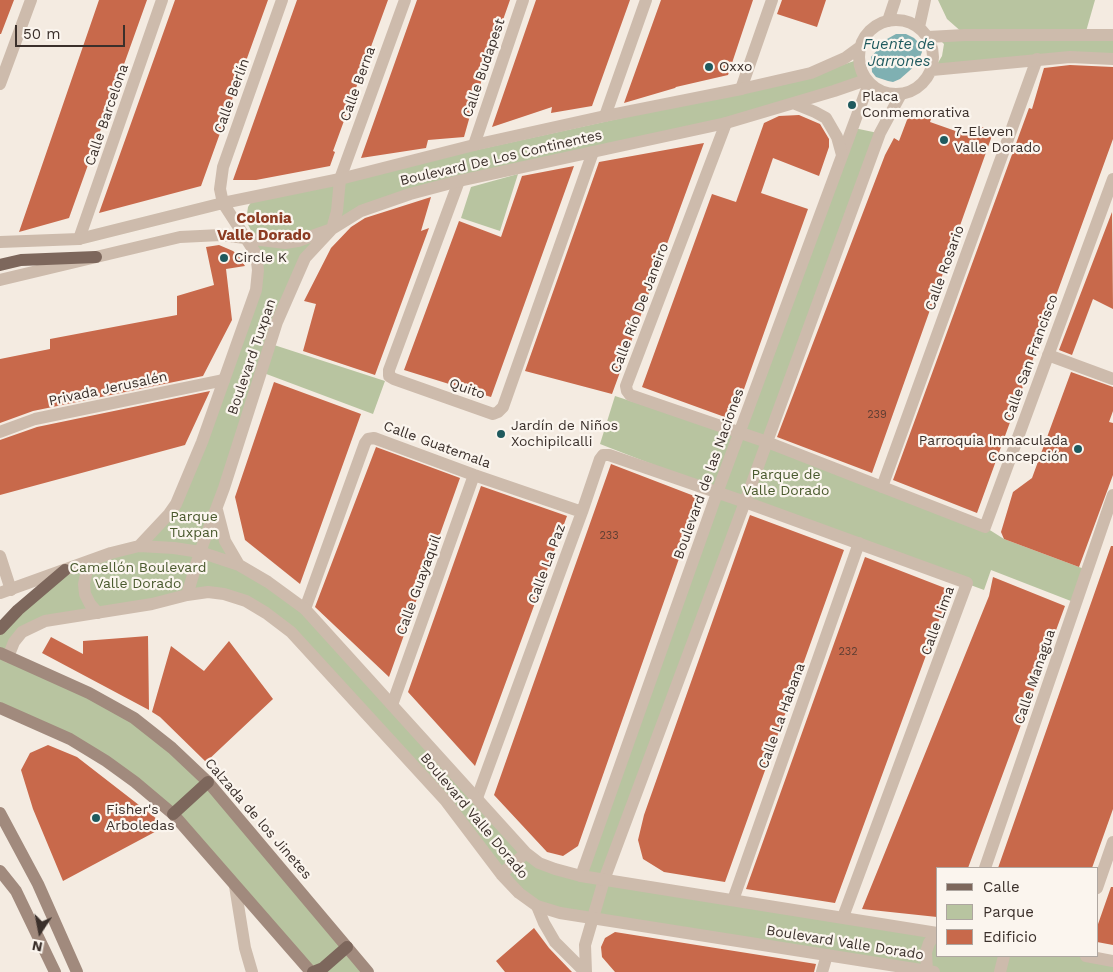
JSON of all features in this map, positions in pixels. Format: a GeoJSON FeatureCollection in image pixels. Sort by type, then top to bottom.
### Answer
{"type":"FeatureCollection","features":[{"type":"Feature","properties":{"kind":"main road"},"geometry":{"type":"LineString","coordinates":[[0,264],[21,260],[96,257]]}},
{"type":"Feature","properties":{"kind":"main road"},"geometry":{"type":"LineString","coordinates":[[0,629],[18,610],[65,570]]}},
{"type":"Feature","properties":{"kind":"main road","name":"Calzada de los Jinetes"},"geometry":{"type":"LineString","coordinates":[[4,655],[89,693],[134,718],[172,748],[208,782],[368,972]]}},
{"type":"Feature","properties":{"kind":"main road"},"geometry":{"type":"LineString","coordinates":[[0,708],[70,739],[106,761],[135,782],[173,814],[198,840],[235,886],[312,972],[328,964],[347,947]]}},
{"type":"Feature","properties":{"kind":"main road"},"geometry":{"type":"LineString","coordinates":[[173,814],[208,782]]}},
{"type":"Feature","properties":{"kind":"main road"},"geometry":{"type":"LineString","coordinates":[[0,813],[38,884],[77,972]]}},
{"type":"Feature","properties":{"kind":"main road"},"geometry":{"type":"LineString","coordinates":[[0,871],[16,891],[55,972]]}},
{"type":"Feature","properties":{"kind":"street"},"geometry":{"type":"LineString","coordinates":[[0,84],[31,0]]}},
{"type":"Feature","properties":{"kind":"street","name":"Calle Barcelona"},"geometry":{"type":"LineString","coordinates":[[79,239],[162,0]]}},
{"type":"Feature","properties":{"kind":"street","name":"Calle Berlín"},"geometry":{"type":"LineString","coordinates":[[223,204],[220,189],[223,167],[282,0]]}},
{"type":"Feature","properties":{"kind":"street","name":"Calle Berna"},"geometry":{"type":"LineString","coordinates":[[340,179],[405,0]]}},
{"type":"Feature","properties":{"kind":"street","name":"Calle Budapest"},"geometry":{"type":"LineString","coordinates":[[474,145],[523,0]]}},
{"type":"Feature","properties":{"kind":"street"},"geometry":{"type":"LineString","coordinates":[[605,116],[646,0]]}},
{"type":"Feature","properties":{"kind":"street"},"geometry":{"type":"LineString","coordinates":[[741,89],[772,0]]}},
{"type":"Feature","properties":{"kind":"street"},"geometry":{"type":"LineString","coordinates":[[888,21],[895,0]]}},
{"type":"Feature","properties":{"kind":"street"},"geometry":{"type":"LineString","coordinates":[[923,32],[925,0]]}},
{"type":"Feature","properties":{"kind":"street"},"geometry":{"type":"LineString","coordinates":[[899,20],[909,22],[923,32],[933,47],[934,59],[928,78],[917,89],[901,94],[890,94],[879,90],[868,82],[859,64],[860,47],[870,30],[888,21],[899,20]]}},
{"type":"Feature","properties":{"kind":"street"},"geometry":{"type":"LineString","coordinates":[[923,32],[965,35],[1113,35]]}},
{"type":"Feature","properties":{"kind":"street","name":"Boulevard De Los Continentes"},"geometry":{"type":"LineString","coordinates":[[0,242],[79,239],[223,204],[340,179],[474,145],[741,89],[811,73],[844,58],[860,47]]}},
{"type":"Feature","properties":{"kind":"street"},"geometry":{"type":"LineString","coordinates":[[932,70],[1037,59],[1070,57],[1113,59]]}},
{"type":"Feature","properties":{"kind":"street","name":"Calle Rosario"},"geometry":{"type":"LineString","coordinates":[[882,487],[1037,59]]}},
{"type":"Feature","properties":{"kind":"street","name":"Boulevard De Los Continentes"},"geometry":{"type":"LineString","coordinates":[[0,280],[180,237],[212,235],[285,243],[314,237],[332,229],[361,211],[410,194],[459,181],[726,123],[868,82]]}},
{"type":"Feature","properties":{"kind":"street","name":"Boulevard de las Naciones"},"geometry":{"type":"LineString","coordinates":[[580,876],[717,493],[868,82]]}},
{"type":"Feature","properties":{"kind":"street"},"geometry":{"type":"LineString","coordinates":[[585,972],[585,945],[604,880],[880,133],[901,94]]}},
{"type":"Feature","properties":{"kind":"street"},"geometry":{"type":"LineString","coordinates":[[793,103],[826,118],[837,137],[842,155]]}},
{"type":"Feature","properties":{"kind":"street","name":"Calle Río De Janeiro"},"geometry":{"type":"LineString","coordinates":[[726,123],[626,386],[630,395],[740,432]]}},
{"type":"Feature","properties":{"kind":"street","name":"Quito"},"geometry":{"type":"LineString","coordinates":[[459,181],[389,370],[389,376],[493,414],[498,412],[503,406],[593,152]]}},
{"type":"Feature","properties":{"kind":"street","name":"Boulevard Tuxpan"},"geometry":{"type":"LineString","coordinates":[[187,595],[200,552],[217,510],[277,322],[305,258],[332,229],[337,211],[340,179]]}},
{"type":"Feature","properties":{"kind":"street","name":"Calle San Francisco"},"geometry":{"type":"LineString","coordinates":[[740,432],[985,527],[1113,179]]}},
{"type":"Feature","properties":{"kind":"street","name":"Boulevard Tuxpan"},"geometry":{"type":"LineString","coordinates":[[139,546],[174,508],[202,442],[256,290],[258,270],[256,254],[223,204]]}},
{"type":"Feature","properties":{"kind":"street"},"geometry":{"type":"LineString","coordinates":[[1048,355],[1113,379]]}},
{"type":"Feature","properties":{"kind":"street","name":"Privada Jerusalén"},"geometry":{"type":"LineString","coordinates":[[0,432],[35,420],[224,380]]}},
{"type":"Feature","properties":{"kind":"street","name":"Calle Guatemala"},"geometry":{"type":"LineString","coordinates":[[305,610],[368,439],[374,438],[582,512]]}},
{"type":"Feature","properties":{"kind":"street","name":"Calle La Paz"},"geometry":{"type":"LineString","coordinates":[[477,798],[603,455],[608,455],[717,493]]}},
{"type":"Feature","properties":{"kind":"street","name":"Calle Guayaquil"},"geometry":{"type":"LineString","coordinates":[[392,704],[474,475]]}},
{"type":"Feature","properties":{"kind":"street","name":"Calle Lima"},"geometry":{"type":"LineString","coordinates":[[717,493],[859,543],[967,584],[843,917]]}},
{"type":"Feature","properties":{"kind":"street","name":"Calle Managua"},"geometry":{"type":"LineString","coordinates":[[985,867],[1113,495]]}},
{"type":"Feature","properties":{"kind":"street"},"geometry":{"type":"LineString","coordinates":[[217,510],[225,541],[239,565]]}},
{"type":"Feature","properties":{"kind":"street","name":"Calle La Habana"},"geometry":{"type":"LineString","coordinates":[[733,900],[859,543]]}},
{"type":"Feature","properties":{"kind":"street","name":"Boulevard Valle Dorado"},"geometry":{"type":"LineString","coordinates":[[6,592],[89,560],[139,546],[200,552],[239,565],[268,582],[305,610],[526,853],[555,870],[604,880],[936,933]]}},
{"type":"Feature","properties":{"kind":"street"},"geometry":{"type":"LineString","coordinates":[[0,556],[6,592]]}},
{"type":"Feature","properties":{"kind":"street"},"geometry":{"type":"LineString","coordinates":[[89,560],[84,584],[85,594],[90,604],[98,613]]}},
{"type":"Feature","properties":{"kind":"street","name":"Boulevard Valle Dorado"},"geometry":{"type":"LineString","coordinates":[[4,655],[22,632],[45,622],[157,603],[208,592],[224,594],[246,601],[291,632],[445,800],[519,893],[537,906],[594,918],[931,971]]}},
{"type":"Feature","properties":{"kind":"street"},"geometry":{"type":"LineString","coordinates":[[1098,885],[1113,842]]}},
{"type":"Feature","properties":{"kind":"street"},"geometry":{"type":"LineString","coordinates":[[502,874],[526,853]]}},
{"type":"Feature","properties":{"kind":"street"},"geometry":{"type":"LineString","coordinates":[[235,886],[245,948],[252,972]]}},
{"type":"Feature","properties":{"kind":"street"},"geometry":{"type":"LineString","coordinates":[[537,906],[555,942],[585,972]]}},
{"type":"Feature","properties":{"kind":"street"},"geometry":{"type":"LineString","coordinates":[[931,971],[926,952],[929,943],[936,933]]}},
{"type":"Feature","properties":{"kind":"street"},"geometry":{"type":"LineString","coordinates":[[822,972],[827,955]]}},
{"type":"Feature","properties":{"kind":"street"},"geometry":{"type":"LineString","coordinates":[[1000,972],[1004,957]]}},
{"type":"Feature","properties":{"kind":"street"},"geometry":{"type":"LineString","coordinates":[[1093,957],[1113,960]]}},
{"type":"Feature","properties":{"kind":"green space"},"geometry":{"type":"Polygon","coordinates":[[[938,0],[1095,0],[1085,35],[1113,35],[1113,58],[936,66],[942,56],[944,44],[938,38],[964,34],[947,19],[938,0]]]}},
{"type":"Feature","properties":{"kind":"green space"},"geometry":{"type":"Polygon","coordinates":[[[854,61],[860,82],[792,103],[459,179],[298,240],[254,236],[246,221],[248,207],[253,199],[804,78],[854,61]]]}},
{"type":"Feature","properties":{"kind":"green space"},"geometry":{"type":"Polygon","coordinates":[[[854,128],[878,133],[767,442],[985,527],[1004,539],[1087,570],[1076,603],[991,570],[984,590],[745,502],[606,875],[582,871],[854,128]]]}},
{"type":"Feature","properties":{"kind":"green space"},"geometry":{"type":"Polygon","coordinates":[[[518,174],[500,231],[461,218],[471,187],[518,174]]]}},
{"type":"Feature","properties":{"kind":"green space","name":"Parque Tuxpan"},"geometry":{"type":"Polygon","coordinates":[[[314,238],[304,258],[216,510],[237,563],[141,545],[169,515],[257,290],[248,239],[314,238]]]}},
{"type":"Feature","properties":{"kind":"green space"},"geometry":{"type":"Polygon","coordinates":[[[271,344],[385,381],[373,414],[261,372],[271,344]]]}},
{"type":"Feature","properties":{"kind":"green space","name":"Parque de Valle Dorado"},"geometry":{"type":"Polygon","coordinates":[[[615,396],[736,435],[716,489],[600,444],[615,396]]]}},
{"type":"Feature","properties":{"kind":"green space","name":"Camellón Boulevard Valle Dorado"},"geometry":{"type":"Polygon","coordinates":[[[139,548],[174,550],[238,567],[304,611],[542,866],[936,933],[936,957],[1084,957],[1113,962],[1113,972],[934,972],[537,905],[502,873],[291,630],[224,592],[98,611],[86,593],[91,562],[139,548]]]}},
{"type":"Feature","properties":{"kind":"green space","name":"Camellón Boulevard Valle Dorado"},"geometry":{"type":"Polygon","coordinates":[[[88,562],[84,573],[96,613],[22,631],[8,656],[0,651],[0,630],[64,571],[88,562]]]}},
{"type":"Feature","properties":{"kind":"green space"},"geometry":{"type":"Polygon","coordinates":[[[0,655],[129,716],[208,784],[365,972],[315,972],[137,780],[0,706],[0,655]]]}},
{"type":"Feature","properties":{"kind":"water","name":"Fuente de Jarrones"},"geometry":{"type":"Polygon","coordinates":[[[896,34],[906,34],[914,38],[920,44],[922,52],[917,64],[900,79],[893,82],[876,77],[872,72],[871,57],[887,39],[896,34]]]}},
{"type":"Feature","properties":{"kind":"building"},"geometry":{"type":"Polygon","coordinates":[[[0,0],[14,0],[1,34],[0,34],[0,0]]]}},
{"type":"Feature","properties":{"kind":"building"},"geometry":{"type":"Polygon","coordinates":[[[99,0],[147,0],[69,218],[19,232],[99,0]]]}},
{"type":"Feature","properties":{"kind":"building"},"geometry":{"type":"Polygon","coordinates":[[[175,0],[268,0],[201,186],[99,213],[175,0]]]}},
{"type":"Feature","properties":{"kind":"building"},"geometry":{"type":"Polygon","coordinates":[[[297,0],[388,0],[333,151],[335,152],[330,166],[256,180],[233,180],[297,0]]]}},
{"type":"Feature","properties":{"kind":"building"},"geometry":{"type":"Polygon","coordinates":[[[417,0],[510,0],[473,105],[464,137],[428,140],[426,148],[361,158],[417,0]]]}},
{"type":"Feature","properties":{"kind":"building"},"geometry":{"type":"Polygon","coordinates":[[[536,0],[630,0],[592,106],[551,113],[552,107],[492,127],[536,0]]]}},
{"type":"Feature","properties":{"kind":"building"},"geometry":{"type":"Polygon","coordinates":[[[661,0],[753,0],[728,75],[676,87],[624,103],[661,0]]]}},
{"type":"Feature","properties":{"kind":"building"},"geometry":{"type":"Polygon","coordinates":[[[782,0],[826,0],[817,27],[777,14],[782,0]]]}},
{"type":"Feature","properties":{"kind":"building"},"geometry":{"type":"Polygon","coordinates":[[[1070,65],[1113,67],[1113,139],[977,513],[893,480],[1029,108],[1032,109],[1044,68],[1070,65]]]}},
{"type":"Feature","properties":{"kind":"building"},"geometry":{"type":"Polygon","coordinates":[[[910,112],[931,119],[930,122],[967,135],[983,127],[994,130],[872,473],[777,437],[885,155],[894,138],[899,141],[910,112]]]}},
{"type":"Feature","properties":{"kind":"building"},"geometry":{"type":"Polygon","coordinates":[[[799,115],[820,124],[829,139],[829,147],[819,176],[773,158],[761,193],[808,209],[733,420],[642,387],[712,194],[736,202],[764,123],[779,116],[799,115]]]}},
{"type":"Feature","properties":{"kind":"building"},"geometry":{"type":"Polygon","coordinates":[[[704,143],[612,394],[525,371],[599,162],[704,143]]]}},
{"type":"Feature","properties":{"kind":"building"},"geometry":{"type":"Polygon","coordinates":[[[574,166],[491,397],[404,370],[459,221],[501,237],[522,176],[574,166]]]}},
{"type":"Feature","properties":{"kind":"building"},"geometry":{"type":"Polygon","coordinates":[[[431,197],[421,231],[429,228],[375,375],[303,351],[316,304],[304,301],[331,248],[351,227],[365,218],[431,197]]]}},
{"type":"Feature","properties":{"kind":"building"},"geometry":{"type":"Polygon","coordinates":[[[1112,212],[1113,309],[1093,299],[1072,355],[1059,350],[1112,212]]]}},
{"type":"Feature","properties":{"kind":"building"},"geometry":{"type":"Polygon","coordinates":[[[219,245],[238,255],[245,266],[226,269],[232,320],[203,376],[33,411],[0,423],[0,359],[50,349],[50,339],[177,315],[177,296],[214,285],[206,247],[219,245]]]}},
{"type":"Feature","properties":{"kind":"building","name":"Parroquia Inmaculada Concepción"},"geometry":{"type":"Polygon","coordinates":[[[1071,372],[1113,387],[1113,411],[1109,422],[1113,423],[1113,475],[1079,567],[1004,539],[1001,532],[1013,492],[1032,478],[1071,372]]]}},
{"type":"Feature","properties":{"kind":"building"},"geometry":{"type":"Polygon","coordinates":[[[274,382],[361,414],[300,584],[245,540],[235,497],[274,382]]]}},
{"type":"Feature","properties":{"kind":"building"},"geometry":{"type":"Polygon","coordinates":[[[210,391],[185,445],[0,495],[0,440],[37,427],[210,391]]]}},
{"type":"Feature","properties":{"kind":"building"},"geometry":{"type":"Polygon","coordinates":[[[376,447],[460,478],[389,677],[315,607],[376,447]]]}},
{"type":"Feature","properties":{"kind":"building"},"geometry":{"type":"Polygon","coordinates":[[[611,464],[702,499],[688,533],[578,846],[563,856],[547,852],[494,795],[611,464]]]}},
{"type":"Feature","properties":{"kind":"building"},"geometry":{"type":"Polygon","coordinates":[[[481,486],[567,516],[475,766],[408,692],[481,486]]]}},
{"type":"Feature","properties":{"kind":"building"},"geometry":{"type":"Polygon","coordinates":[[[750,515],[844,550],[725,882],[664,872],[643,859],[638,840],[644,815],[750,515]]]}},
{"type":"Feature","properties":{"kind":"building"},"geometry":{"type":"Polygon","coordinates":[[[1111,546],[1113,546],[1113,809],[1092,867],[998,867],[1111,546]]]}},
{"type":"Feature","properties":{"kind":"building"},"geometry":{"type":"Polygon","coordinates":[[[865,557],[950,590],[835,903],[746,889],[865,557]]]}},
{"type":"Feature","properties":{"kind":"building"},"geometry":{"type":"Polygon","coordinates":[[[993,577],[1065,606],[968,867],[936,867],[936,917],[862,909],[989,596],[993,577]]]}},
{"type":"Feature","properties":{"kind":"building"},"geometry":{"type":"Polygon","coordinates":[[[148,636],[149,710],[42,653],[51,637],[83,654],[83,641],[148,636]]]}},
{"type":"Feature","properties":{"kind":"building"},"geometry":{"type":"Polygon","coordinates":[[[229,641],[273,699],[206,762],[160,717],[152,712],[171,646],[204,671],[229,641]]]}},
{"type":"Feature","properties":{"kind":"building","name":"Fisher's Arboledas"},"geometry":{"type":"Polygon","coordinates":[[[48,745],[77,757],[166,826],[63,881],[33,809],[21,770],[30,753],[48,745]]]}},
{"type":"Feature","properties":{"kind":"building"},"geometry":{"type":"Polygon","coordinates":[[[1111,887],[1113,887],[1113,945],[1098,942],[1098,924],[1111,887]]]}},
{"type":"Feature","properties":{"kind":"building"},"geometry":{"type":"Polygon","coordinates":[[[534,928],[549,948],[572,972],[505,972],[496,961],[534,928]]]}},
{"type":"Feature","properties":{"kind":"building"},"geometry":{"type":"Polygon","coordinates":[[[615,932],[816,964],[814,972],[615,972],[602,957],[601,947],[605,938],[615,932]]]}},
{"type":"Feature","properties":{"kind":"place","name":"Oxxo"},"geometry":{"type":"Point","coordinates":[709,67]}},
{"type":"Feature","properties":{"kind":"place","name":"Placa Conmemorativa"},"geometry":{"type":"Point","coordinates":[852,105]}},
{"type":"Feature","properties":{"kind":"place","name":"7-Eleven Valle Dorado"},"geometry":{"type":"Point","coordinates":[944,140]}},
{"type":"Feature","properties":{"kind":"place","name":"Circle K"},"geometry":{"type":"Point","coordinates":[224,258]}},
{"type":"Feature","properties":{"kind":"place","name":"Jardín de Niños Xochipilcalli"},"geometry":{"type":"Point","coordinates":[501,434]}},
{"type":"Feature","properties":{"kind":"place","name":"Parroquia Inmaculada Concepción"},"geometry":{"type":"Point","coordinates":[1078,449]}},
{"type":"Feature","properties":{"kind":"place","name":"Fisher's Arboledas"},"geometry":{"type":"Point","coordinates":[96,818]}},
{"type":"Feature","properties":{"kind":"district","name":"Colonia Valle Dorado"},"geometry":{"type":"Point","coordinates":[264,228]}}]}
